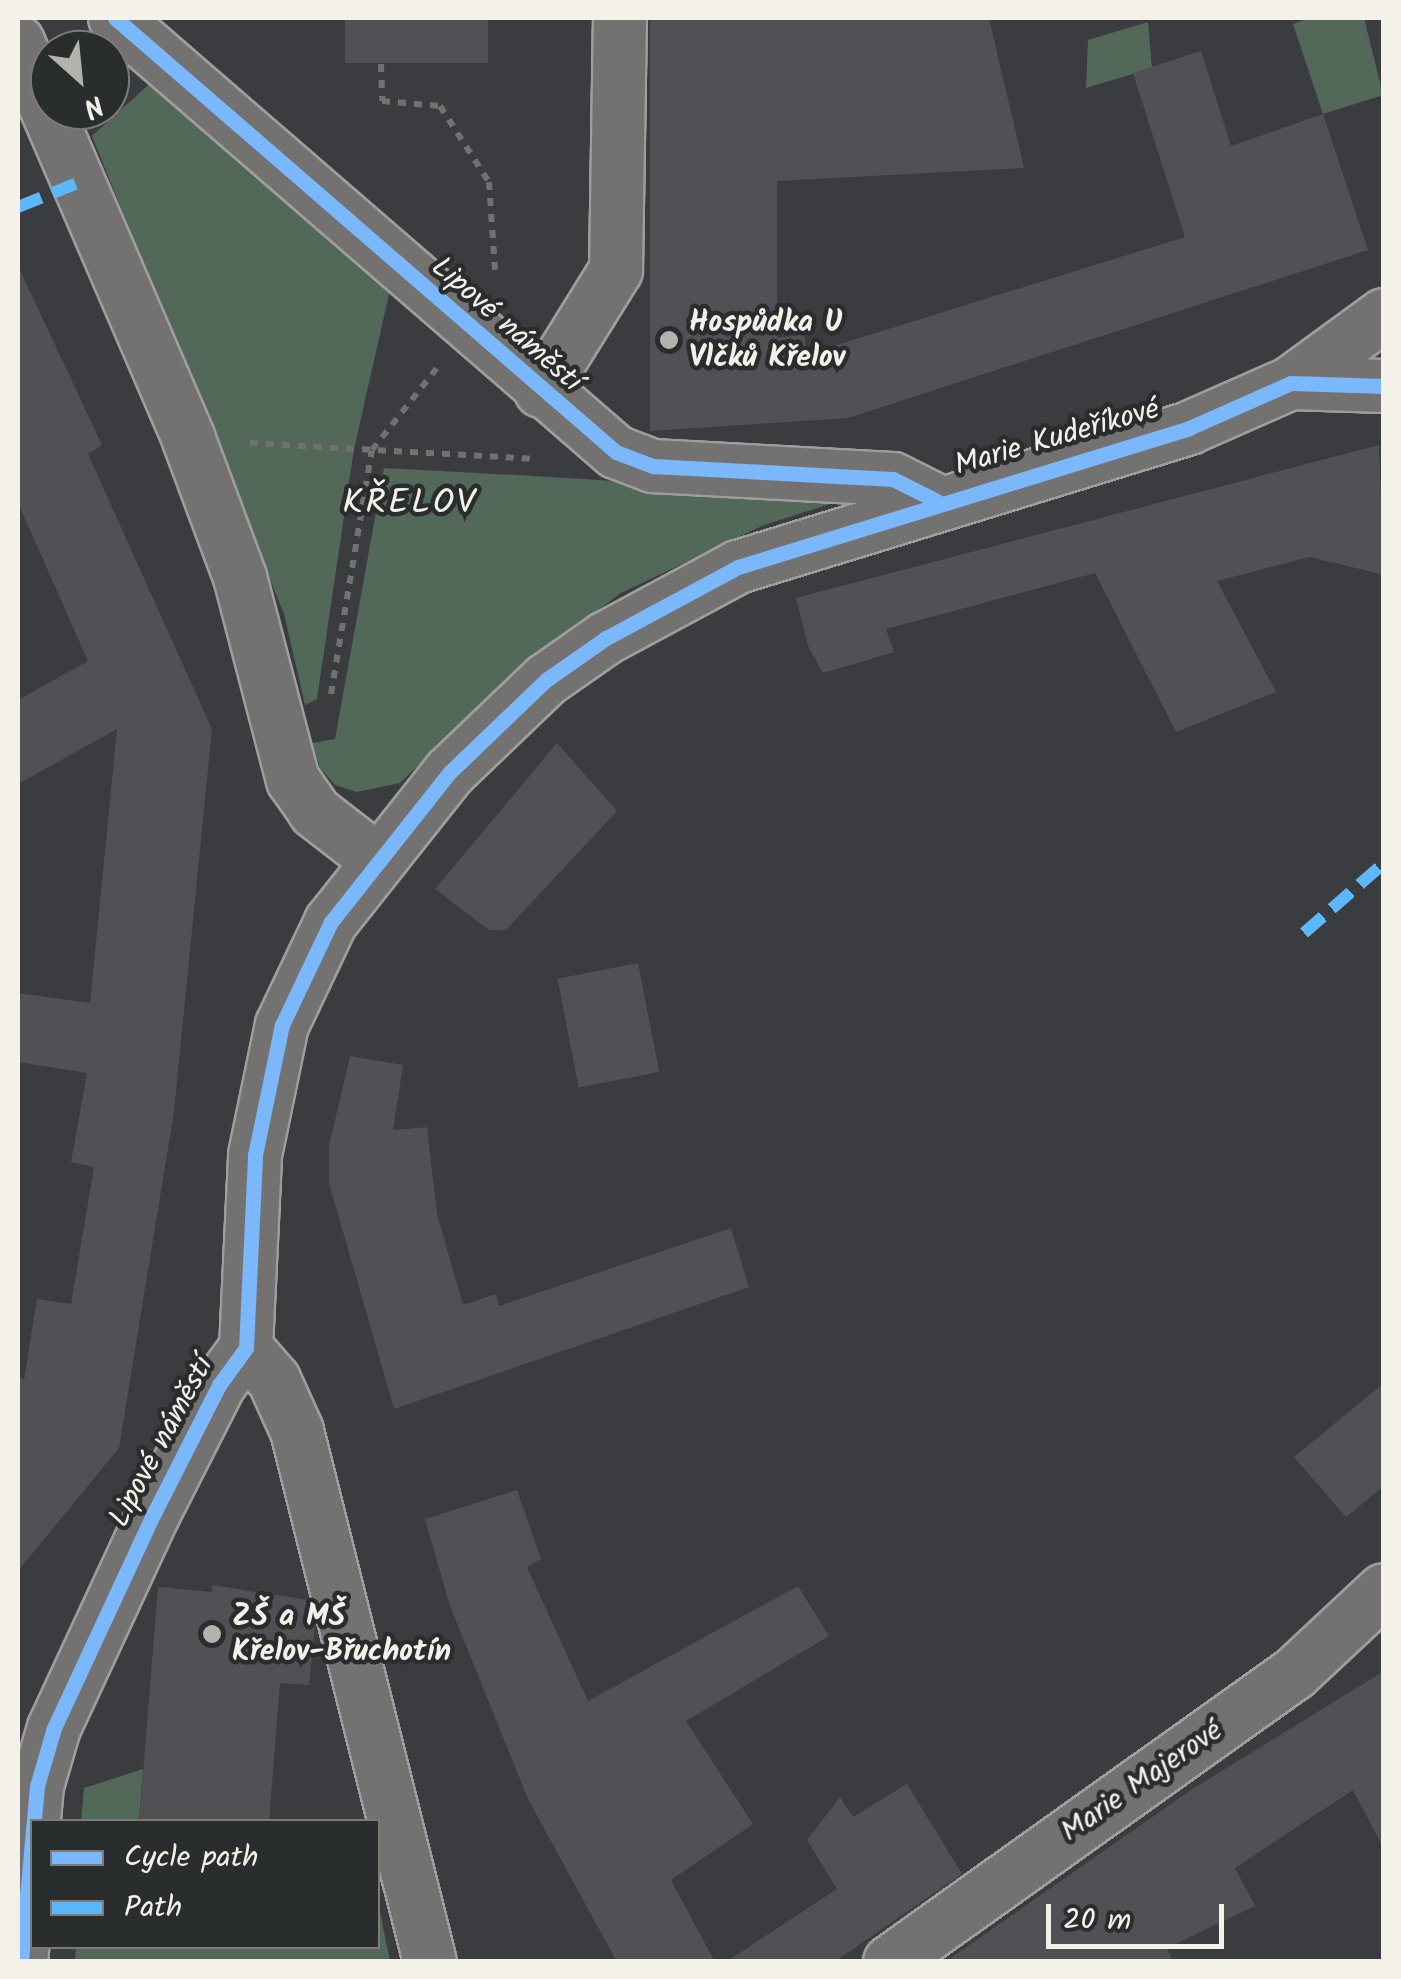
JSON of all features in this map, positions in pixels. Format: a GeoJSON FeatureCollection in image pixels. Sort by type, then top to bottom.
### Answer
{"type":"FeatureCollection","features":[{"type":"Feature","properties":{"kind":"street","name":"Lipové náměstí"},"geometry":{"type":"LineString","coordinates":[[115,18],[596,439],[642,464],[893,479],[937,501]]}},
{"type":"Feature","properties":{"kind":"street","name":"Lipové náměstí"},"geometry":{"type":"LineString","coordinates":[[541,392],[616,270],[620,18]]}},
{"type":"Feature","properties":{"kind":"street"},"geometry":{"type":"LineString","coordinates":[[18,42],[189,440],[240,577],[294,780],[315,812],[377,860]]}},
{"type":"Feature","properties":{"kind":"street","name":"Marie Kudeříkové"},"geometry":{"type":"LineString","coordinates":[[377,860],[498,722],[606,638],[738,567],[937,501],[1189,428],[1291,383],[1384,316]]}},
{"type":"Feature","properties":{"kind":"street","name":"Marie Kudeříkové"},"geometry":{"type":"LineString","coordinates":[[1291,383],[1384,386]]}},
{"type":"Feature","properties":{"kind":"street","name":"Lipové náměstí"},"geometry":{"type":"LineString","coordinates":[[34,1819],[37,1786],[54,1728],[153,1515],[219,1385],[246,1348],[255,1155],[269,1072],[304,971],[377,860]]}},
{"type":"Feature","properties":{"kind":"street","name":"Lipové náměstí"},"geometry":{"type":"LineString","coordinates":[[246,1348],[274,1380],[297,1431],[430,1962]]}},
{"type":"Feature","properties":{"kind":"street","name":"Marie Majerové"},"geometry":{"type":"LineString","coordinates":[[890,1962],[1294,1674],[1384,1590]]}},
{"type":"Feature","properties":{"kind":"street","name":"Lipové náměstí"},"geometry":{"type":"LineString","coordinates":[[21,1962],[30,1863]]}},
{"type":"Feature","properties":{"kind":"path"},"geometry":{"type":"LineString","coordinates":[[381,64],[382,100],[440,106],[489,182],[494,255]]}},
{"type":"Feature","properties":{"kind":"path"},"geometry":{"type":"LineString","coordinates":[[189,440],[541,459]]}},
{"type":"Feature","properties":{"kind":"path"},"geometry":{"type":"LineString","coordinates":[[330,702],[372,450]]}},
{"type":"Feature","properties":{"kind":"green space"},"geometry":{"type":"Polygon","coordinates":[[[1310,18],[1364,18],[1383,95],[1323,114],[1293,24],[1310,18]]]}},
{"type":"Feature","properties":{"kind":"green space"},"geometry":{"type":"Polygon","coordinates":[[[1148,22],[1152,68],[1086,88],[1088,40],[1148,22]]]}},
{"type":"Feature","properties":{"kind":"green space"},"geometry":{"type":"Polygon","coordinates":[[[155,79],[390,290],[354,449],[317,699],[305,705],[284,614],[92,136],[99,130],[130,130],[130,102],[155,79]]]}},
{"type":"Feature","properties":{"kind":"green space"},"geometry":{"type":"Polygon","coordinates":[[[384,468],[855,496],[764,525],[621,593],[527,662],[400,783],[357,792],[335,785],[320,768],[312,743],[335,739],[384,468]]]}},
{"type":"Feature","properties":{"kind":"green space"},"geometry":{"type":"Polygon","coordinates":[[[143,1769],[139,1819],[81,1819],[84,1788],[143,1769]]]}},
{"type":"Feature","properties":{"kind":"green space"},"geometry":{"type":"Polygon","coordinates":[[[380,1913],[390,1961],[75,1961],[76,1949],[380,1949],[380,1913]]]}},
{"type":"Feature","properties":{"kind":"building"},"geometry":{"type":"Polygon","coordinates":[[[345,18],[488,18],[488,63],[345,63],[345,18]]]}},
{"type":"Feature","properties":{"kind":"building"},"geometry":{"type":"Polygon","coordinates":[[[650,18],[989,18],[1024,168],[777,181],[777,338],[804,334],[808,354],[1185,237],[1133,73],[1201,51],[1231,146],[1323,114],[1368,250],[848,418],[650,431],[650,18]]]}},
{"type":"Feature","properties":{"kind":"building"},"geometry":{"type":"Polygon","coordinates":[[[18,266],[102,445],[88,454],[212,729],[174,1112],[119,1448],[18,1571],[18,1376],[24,1380],[37,1299],[71,1304],[94,1167],[71,1162],[87,1073],[18,1062],[18,993],[90,1003],[117,729],[18,784],[18,700],[88,661],[18,503],[18,266]]]}},
{"type":"Feature","properties":{"kind":"building"},"geometry":{"type":"Polygon","coordinates":[[[1379,445],[1384,575],[1310,557],[1217,581],[1276,692],[1176,732],[1095,573],[886,629],[894,652],[823,673],[808,646],[796,598],[1379,445]]]}},
{"type":"Feature","properties":{"kind":"building"},"geometry":{"type":"Polygon","coordinates":[[[557,743],[617,811],[506,930],[489,930],[435,889],[557,743]]]}},
{"type":"Feature","properties":{"kind":"building"},"geometry":{"type":"Polygon","coordinates":[[[638,963],[659,1072],[579,1088],[558,979],[638,963]]]}},
{"type":"Feature","properties":{"kind":"building"},"geometry":{"type":"Polygon","coordinates":[[[350,1056],[403,1065],[393,1130],[427,1127],[437,1214],[463,1305],[496,1294],[499,1306],[731,1228],[749,1287],[394,1409],[329,1183],[329,1146],[350,1056]]]}},
{"type":"Feature","properties":{"kind":"building"},"geometry":{"type":"Polygon","coordinates":[[[1384,1383],[1384,1486],[1346,1517],[1294,1457],[1384,1383]]]}},
{"type":"Feature","properties":{"kind":"building"},"geometry":{"type":"Polygon","coordinates":[[[517,1490],[541,1559],[527,1567],[588,1701],[798,1586],[829,1636],[686,1721],[753,1824],[671,1880],[715,1962],[617,1962],[528,1799],[450,1606],[425,1519],[517,1490]]]}},
{"type":"Feature","properties":{"kind":"building"},"geometry":{"type":"Polygon","coordinates":[[[212,1585],[308,1600],[315,1625],[309,1685],[280,1683],[269,1819],[139,1819],[158,1587],[212,1592],[212,1585]]]}},
{"type":"Feature","properties":{"kind":"building"},"geometry":{"type":"Polygon","coordinates":[[[1384,1671],[1384,1849],[1353,1790],[1235,1868],[1255,1906],[1167,1948],[1173,1962],[945,1962],[1191,1790],[1384,1671]]]}},
{"type":"Feature","properties":{"kind":"building"},"geometry":{"type":"Polygon","coordinates":[[[907,1784],[962,1874],[834,1962],[726,1962],[837,1889],[807,1840],[840,1797],[853,1817],[907,1784]]]}},
{"type":"Feature","properties":{"kind":"marked path"},"geometry":{"type":"LineString","coordinates":[[18,207],[80,182]]}},
{"type":"Feature","properties":{"kind":"marked path"},"geometry":{"type":"LineString","coordinates":[[1304,933],[1384,863]]}},
{"type":"Feature","properties":{"kind":"cycle path"},"geometry":{"type":"LineString","coordinates":[[115,18],[616,452],[653,466],[893,479],[937,501]]}},
{"type":"Feature","properties":{"kind":"cycle path"},"geometry":{"type":"LineString","coordinates":[[34,1819],[37,1786],[54,1728],[153,1515],[219,1385],[246,1348],[255,1155],[282,1025],[331,922],[450,772],[546,680],[606,638],[738,567],[1189,428],[1291,383],[1384,386]]}},
{"type":"Feature","properties":{"kind":"cycle path"},"geometry":{"type":"LineString","coordinates":[[21,1962],[30,1863]]}},
{"type":"Feature","properties":{"kind":"place","name":"Hospůdka U Vlčků Křelov"},"geometry":{"type":"Point","coordinates":[669,340]}},
{"type":"Feature","properties":{"kind":"place","name":"ZŠ a MŠ Křelov-Břuchotín"},"geometry":{"type":"Point","coordinates":[212,1634]}},
{"type":"Feature","properties":{"kind":"district","name":"KŘELOV"},"geometry":{"type":"Point","coordinates":[410,504]}}]}
